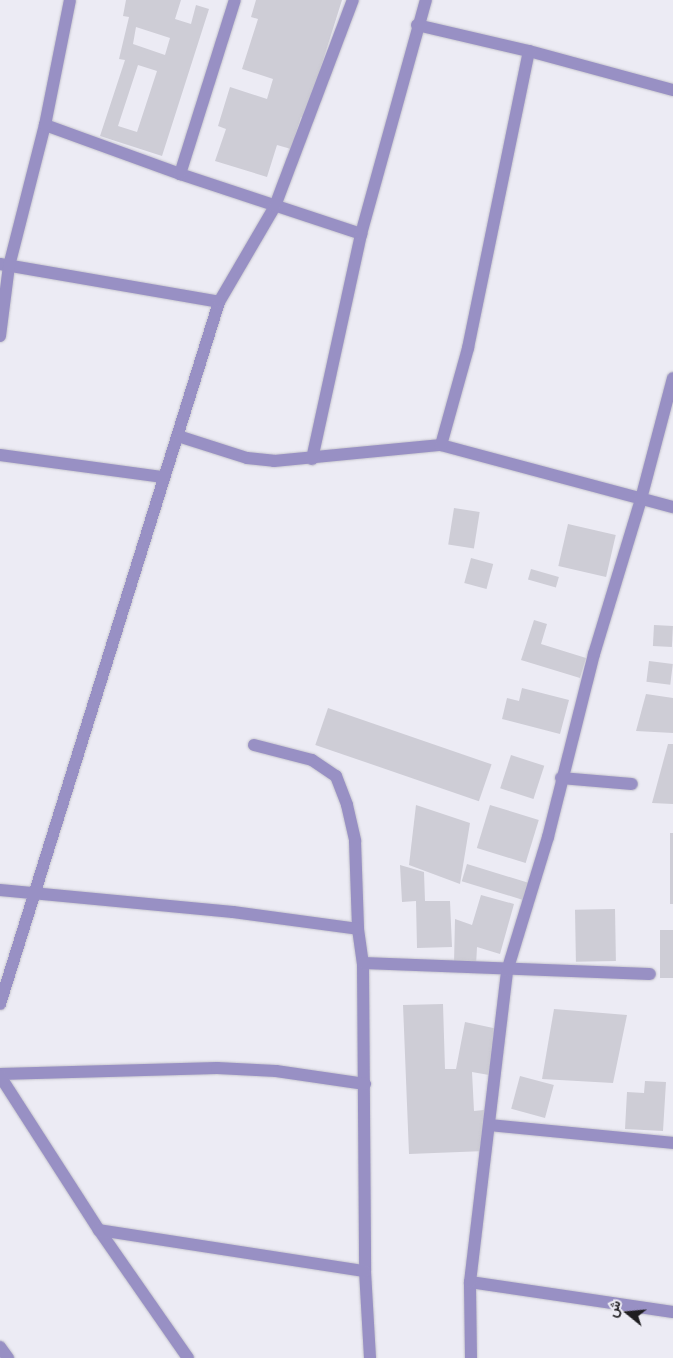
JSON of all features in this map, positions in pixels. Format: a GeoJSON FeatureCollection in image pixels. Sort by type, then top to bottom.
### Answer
{"type":"FeatureCollection","features":[{"type":"Feature","properties":{"kind":"street"},"geometry":{"type":"LineString","coordinates":[[0,336],[5,265],[45,125],[70,0]]}},
{"type":"Feature","properties":{"kind":"street"},"geometry":{"type":"LineString","coordinates":[[180,174],[235,0]]}},
{"type":"Feature","properties":{"kind":"street"},"geometry":{"type":"LineString","coordinates":[[0,1004],[36,894],[162,477],[178,436],[219,302],[275,206],[352,0]]}},
{"type":"Feature","properties":{"kind":"street"},"geometry":{"type":"LineString","coordinates":[[312,459],[362,234],[417,25],[426,0]]}},
{"type":"Feature","properties":{"kind":"street"},"geometry":{"type":"LineString","coordinates":[[417,25],[529,51],[673,90]]}},
{"type":"Feature","properties":{"kind":"street"},"geometry":{"type":"LineString","coordinates":[[442,445],[468,348],[529,51]]}},
{"type":"Feature","properties":{"kind":"street"},"geometry":{"type":"LineString","coordinates":[[45,125],[180,174],[362,234]]}},
{"type":"Feature","properties":{"kind":"street"},"geometry":{"type":"LineString","coordinates":[[5,265],[219,302]]}},
{"type":"Feature","properties":{"kind":"street"},"geometry":{"type":"LineString","coordinates":[[471,1358],[470,1282],[478,1201],[490,1126],[506,970],[548,837],[561,778],[594,654],[642,499],[673,378]]}},
{"type":"Feature","properties":{"kind":"street"},"geometry":{"type":"LineString","coordinates":[[178,436],[247,458],[274,461],[312,459],[442,445],[673,507]]}},
{"type":"Feature","properties":{"kind":"street"},"geometry":{"type":"LineString","coordinates":[[0,455],[162,477]]}},
{"type":"Feature","properties":{"kind":"street"},"geometry":{"type":"LineString","coordinates":[[254,745],[312,760],[336,776],[347,805],[355,841],[358,929],[363,963],[366,1271],[370,1358]]}},
{"type":"Feature","properties":{"kind":"street"},"geometry":{"type":"LineString","coordinates":[[561,778],[632,784]]}},
{"type":"Feature","properties":{"kind":"street"},"geometry":{"type":"LineString","coordinates":[[0,890],[233,912],[358,929]]}},
{"type":"Feature","properties":{"kind":"street"},"geometry":{"type":"LineString","coordinates":[[363,963],[506,970],[650,974]]}},
{"type":"Feature","properties":{"kind":"street"},"geometry":{"type":"LineString","coordinates":[[0,1075],[217,1068],[276,1071],[365,1084]]}},
{"type":"Feature","properties":{"kind":"street"},"geometry":{"type":"LineString","coordinates":[[0,1075],[99,1230],[188,1358]]}},
{"type":"Feature","properties":{"kind":"street"},"geometry":{"type":"LineString","coordinates":[[490,1126],[673,1143]]}},
{"type":"Feature","properties":{"kind":"street"},"geometry":{"type":"LineString","coordinates":[[99,1230],[366,1271]]}},
{"type":"Feature","properties":{"kind":"street"},"geometry":{"type":"LineString","coordinates":[[470,1282],[673,1312]]}},
{"type":"Feature","properties":{"kind":"street"},"geometry":{"type":"LineString","coordinates":[[0,1347],[8,1358]]}},
{"type":"Feature","properties":{"kind":"building"},"geometry":{"type":"Polygon","coordinates":[[[126,0],[181,0],[175,19],[191,24],[196,5],[209,9],[162,156],[100,136],[125,60],[119,59],[129,17],[123,16],[126,0]],[[136,27],[133,44],[165,55],[170,38],[136,27]],[[138,65],[118,126],[137,132],[157,71],[138,65]]]}},
{"type":"Feature","properties":{"kind":"building"},"geometry":{"type":"Polygon","coordinates":[[[256,0],[342,0],[305,118],[301,117],[291,149],[277,145],[267,177],[215,161],[226,129],[218,126],[230,87],[267,99],[273,79],[242,69],[258,19],[251,17],[256,0]]]}},
{"type":"Feature","properties":{"kind":"building"},"geometry":{"type":"Polygon","coordinates":[[[454,508],[480,512],[474,549],[448,545],[454,508]]]}},
{"type":"Feature","properties":{"kind":"building"},"geometry":{"type":"Polygon","coordinates":[[[568,524],[616,535],[606,577],[558,566],[568,524]]]}},
{"type":"Feature","properties":{"kind":"building"},"geometry":{"type":"Polygon","coordinates":[[[471,558],[493,564],[486,589],[464,583],[471,558]]]}},
{"type":"Feature","properties":{"kind":"building"},"geometry":{"type":"Polygon","coordinates":[[[531,569],[559,577],[556,588],[528,580],[531,569]]]}},
{"type":"Feature","properties":{"kind":"building"},"geometry":{"type":"Polygon","coordinates":[[[534,620],[547,624],[541,644],[586,658],[580,678],[521,660],[534,620]]]}},
{"type":"Feature","properties":{"kind":"building"},"geometry":{"type":"Polygon","coordinates":[[[654,625],[673,626],[672,647],[653,646],[654,625]]]}},
{"type":"Feature","properties":{"kind":"building"},"geometry":{"type":"Polygon","coordinates":[[[649,661],[673,664],[670,685],[646,682],[649,661]]]}},
{"type":"Feature","properties":{"kind":"building"},"geometry":{"type":"Polygon","coordinates":[[[522,688],[569,700],[560,734],[502,719],[507,698],[519,701],[522,688]]]}},
{"type":"Feature","properties":{"kind":"building"},"geometry":{"type":"Polygon","coordinates":[[[646,694],[673,698],[673,733],[636,731],[646,694]]]}},
{"type":"Feature","properties":{"kind":"building"},"geometry":{"type":"Polygon","coordinates":[[[328,708],[492,764],[479,801],[315,745],[328,708]]]}},
{"type":"Feature","properties":{"kind":"building"},"geometry":{"type":"Polygon","coordinates":[[[668,744],[673,744],[673,804],[652,803],[668,744]]]}},
{"type":"Feature","properties":{"kind":"building"},"geometry":{"type":"Polygon","coordinates":[[[511,755],[544,766],[533,799],[500,788],[511,755]]]}},
{"type":"Feature","properties":{"kind":"building"},"geometry":{"type":"Polygon","coordinates":[[[416,805],[470,823],[460,884],[409,865],[416,805]]]}},
{"type":"Feature","properties":{"kind":"building"},"geometry":{"type":"Polygon","coordinates":[[[490,805],[539,820],[526,863],[477,848],[490,805]]]}},
{"type":"Feature","properties":{"kind":"building"},"geometry":{"type":"Polygon","coordinates":[[[670,833],[673,833],[673,904],[670,904],[670,833]]]}},
{"type":"Feature","properties":{"kind":"building"},"geometry":{"type":"Polygon","coordinates":[[[467,864],[529,883],[524,900],[462,881],[467,864]]]}},
{"type":"Feature","properties":{"kind":"building"},"geometry":{"type":"Polygon","coordinates":[[[400,865],[424,872],[425,901],[450,901],[452,947],[417,948],[416,901],[402,902],[400,865]]]}},
{"type":"Feature","properties":{"kind":"building"},"geometry":{"type":"Polygon","coordinates":[[[481,895],[514,904],[500,954],[477,947],[476,966],[454,963],[455,919],[472,925],[481,895]]]}},
{"type":"Feature","properties":{"kind":"building"},"geometry":{"type":"Polygon","coordinates":[[[615,909],[616,961],[576,962],[575,910],[615,909]]]}},
{"type":"Feature","properties":{"kind":"building"},"geometry":{"type":"Polygon","coordinates":[[[660,930],[673,930],[673,978],[660,978],[660,930]]]}},
{"type":"Feature","properties":{"kind":"building"},"geometry":{"type":"Polygon","coordinates":[[[443,1004],[445,1069],[456,1069],[465,1022],[498,1029],[489,1075],[472,1072],[474,1111],[484,1110],[485,1151],[409,1154],[403,1005],[443,1004]]]}},
{"type":"Feature","properties":{"kind":"building"},"geometry":{"type":"Polygon","coordinates":[[[554,1009],[627,1015],[613,1083],[542,1079],[554,1009]]]}},
{"type":"Feature","properties":{"kind":"building"},"geometry":{"type":"Polygon","coordinates":[[[520,1076],[554,1085],[545,1118],[511,1109],[520,1076]]]}},
{"type":"Feature","properties":{"kind":"building"},"geometry":{"type":"Polygon","coordinates":[[[645,1081],[666,1082],[663,1131],[625,1129],[627,1092],[644,1093],[645,1081]]]}}]}
